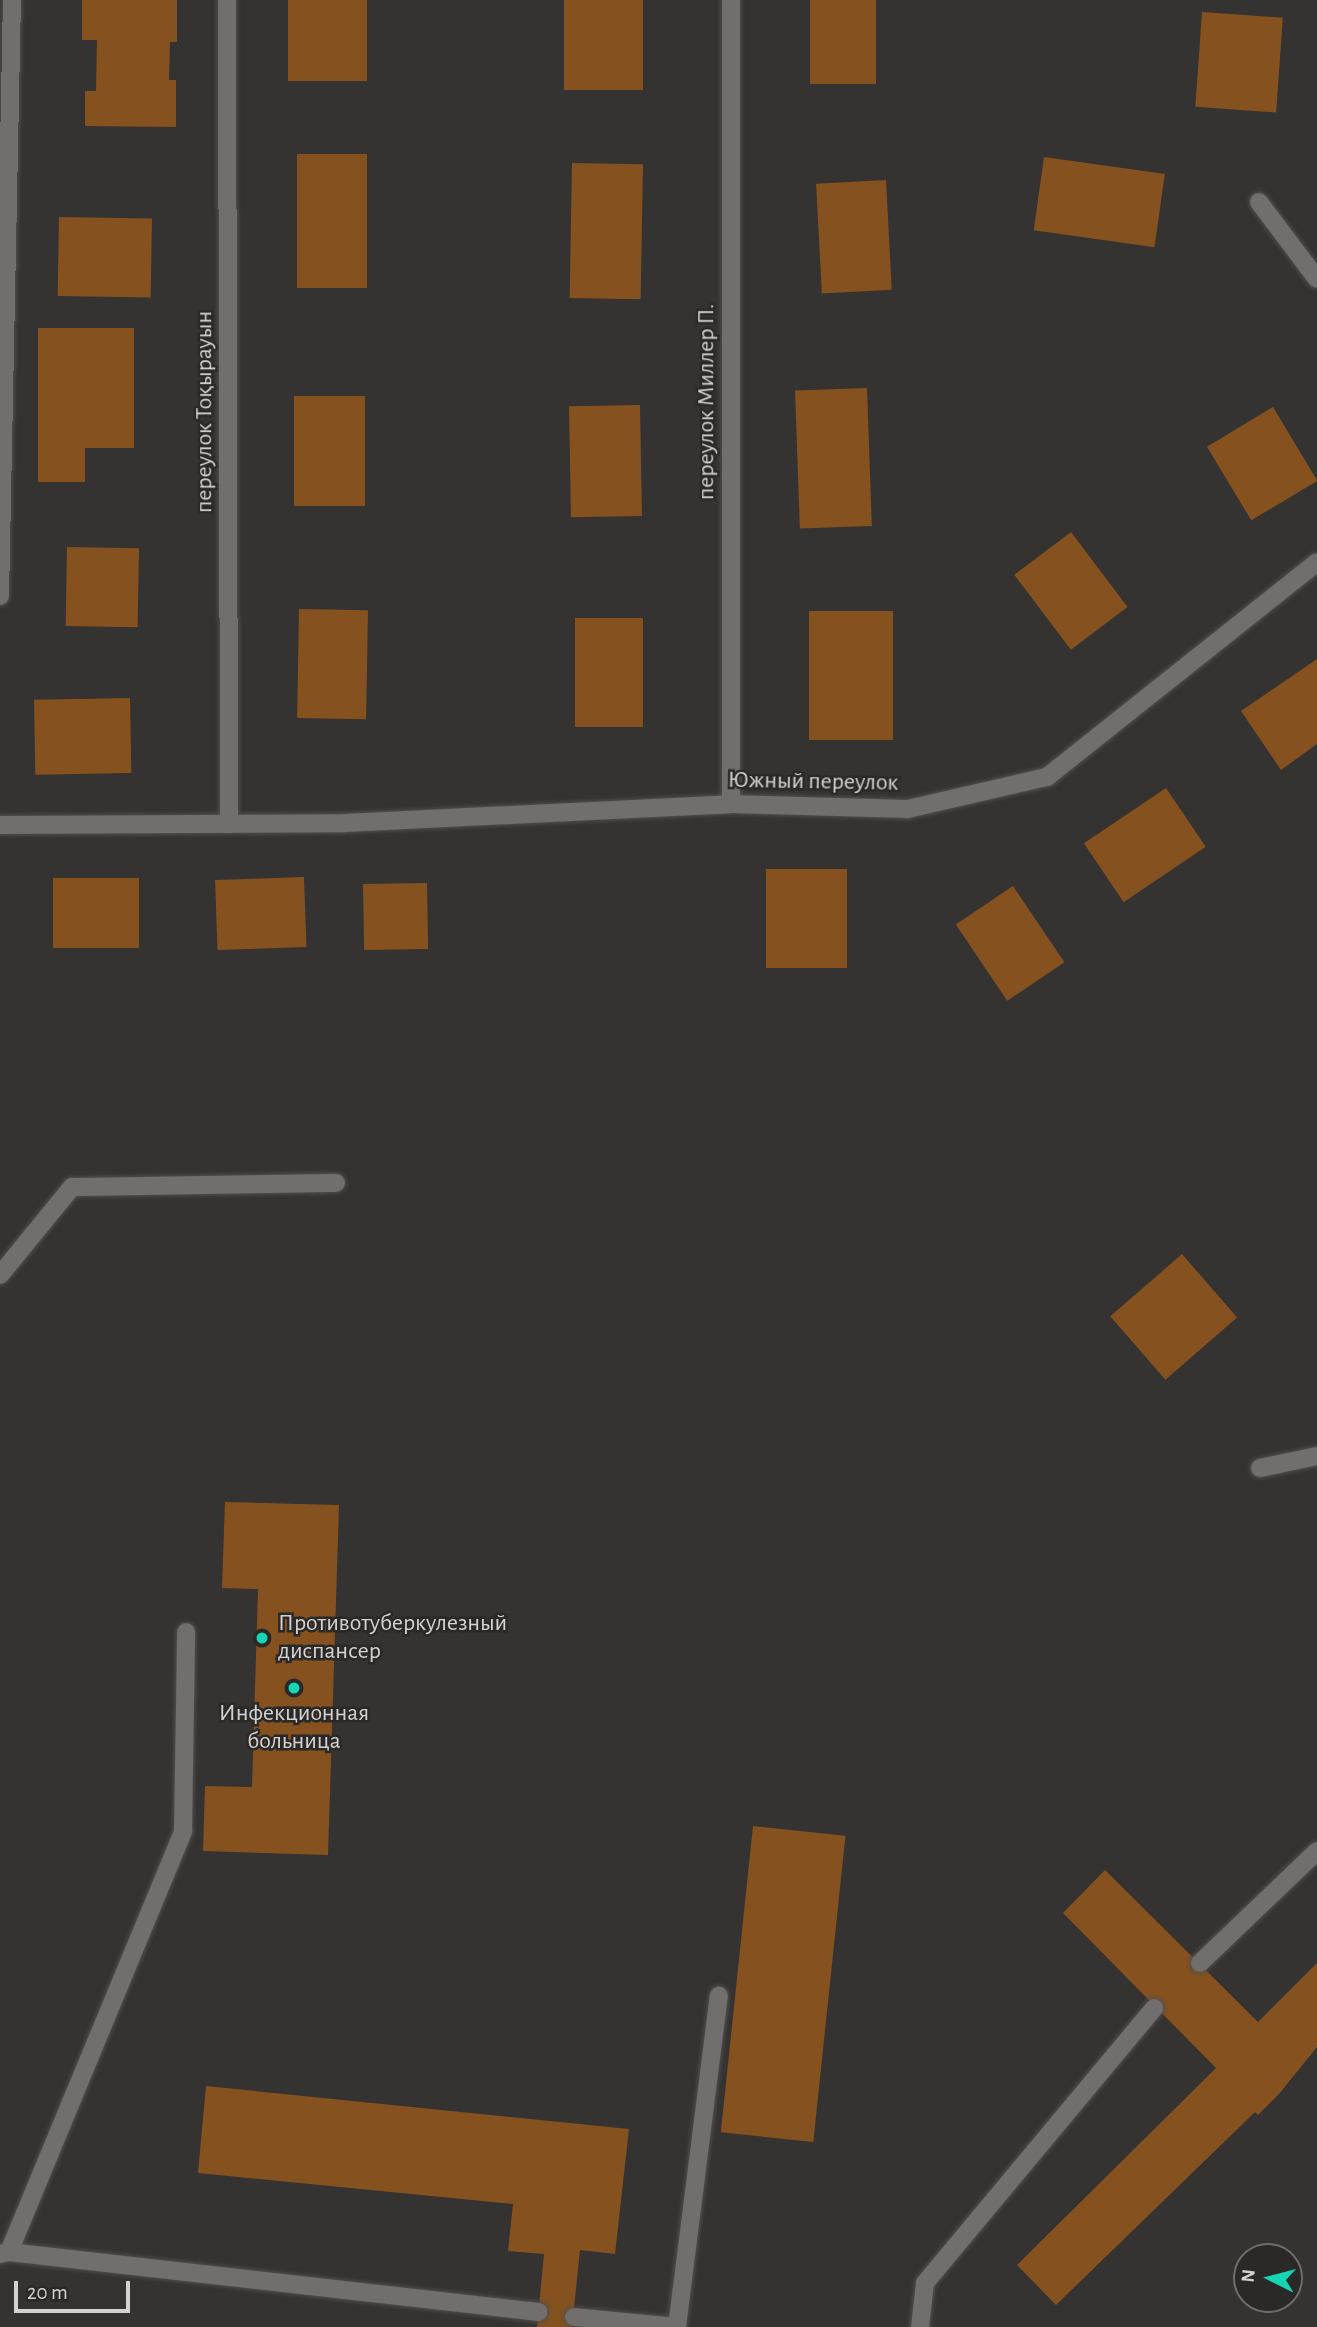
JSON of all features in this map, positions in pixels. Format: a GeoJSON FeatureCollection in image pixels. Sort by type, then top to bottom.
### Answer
{"type":"FeatureCollection","features":[{"type":"Feature","properties":{"kind":"street"},"geometry":{"type":"LineString","coordinates":[[0,596],[12,0]]}},
{"type":"Feature","properties":{"kind":"street","name":"переулок Тоқырауын"},"geometry":{"type":"LineString","coordinates":[[227,0],[229,824]]}},
{"type":"Feature","properties":{"kind":"street","name":"переулок Миллер П."},"geometry":{"type":"LineString","coordinates":[[731,0],[731,804]]}},
{"type":"Feature","properties":{"kind":"street"},"geometry":{"type":"LineString","coordinates":[[1259,202],[1317,279]]}},
{"type":"Feature","properties":{"kind":"street","name":"Южный переулок"},"geometry":{"type":"LineString","coordinates":[[0,825],[345,823],[731,804],[908,809],[1047,777],[1317,562]]}},
{"type":"Feature","properties":{"kind":"street"},"geometry":{"type":"LineString","coordinates":[[0,1275],[72,1187],[337,1183]]}},
{"type":"Feature","properties":{"kind":"street"},"geometry":{"type":"LineString","coordinates":[[1260,1468],[1317,1456]]}},
{"type":"Feature","properties":{"kind":"street"},"geometry":{"type":"LineString","coordinates":[[186,1632],[183,1831],[5,2253],[539,2312]]}},
{"type":"Feature","properties":{"kind":"street"},"geometry":{"type":"LineString","coordinates":[[1200,1963],[1317,1851]]}},
{"type":"Feature","properties":{"kind":"street"},"geometry":{"type":"LineString","coordinates":[[573,2317],[676,2327],[719,1996]]}},
{"type":"Feature","properties":{"kind":"street"},"geometry":{"type":"LineString","coordinates":[[920,2327],[925,2283],[1154,2008]]}},
{"type":"Feature","properties":{"kind":"building"},"geometry":{"type":"Polygon","coordinates":[[[82,0],[177,0],[177,42],[170,42],[169,80],[176,80],[176,127],[85,126],[85,91],[96,91],[97,40],[82,40],[82,0]]]}},
{"type":"Feature","properties":{"kind":"building"},"geometry":{"type":"Polygon","coordinates":[[[288,0],[367,0],[367,81],[288,81],[288,0]]]}},
{"type":"Feature","properties":{"kind":"building"},"geometry":{"type":"Polygon","coordinates":[[[564,0],[643,0],[643,90],[564,90],[564,0]]]}},
{"type":"Feature","properties":{"kind":"building"},"geometry":{"type":"Polygon","coordinates":[[[810,0],[876,0],[876,84],[810,84],[810,0]]]}},
{"type":"Feature","properties":{"kind":"building"},"geometry":{"type":"Polygon","coordinates":[[[1202,12],[1283,18],[1276,112],[1195,107],[1202,12]]]}},
{"type":"Feature","properties":{"kind":"building"},"geometry":{"type":"Polygon","coordinates":[[[297,154],[367,154],[367,288],[297,288],[297,154]]]}},
{"type":"Feature","properties":{"kind":"building"},"geometry":{"type":"Polygon","coordinates":[[[1044,157],[1165,174],[1155,247],[1034,230],[1044,157]]]}},
{"type":"Feature","properties":{"kind":"building"},"geometry":{"type":"Polygon","coordinates":[[[572,163],[643,164],[641,299],[570,298],[572,163]]]}},
{"type":"Feature","properties":{"kind":"building"},"geometry":{"type":"Polygon","coordinates":[[[886,180],[892,290],[822,294],[816,184],[886,180]]]}},
{"type":"Feature","properties":{"kind":"building"},"geometry":{"type":"Polygon","coordinates":[[[59,217],[152,219],[151,298],[58,296],[59,217]]]}},
{"type":"Feature","properties":{"kind":"building"},"geometry":{"type":"Polygon","coordinates":[[[38,328],[134,328],[134,448],[85,448],[85,482],[38,482],[38,328]]]}},
{"type":"Feature","properties":{"kind":"building"},"geometry":{"type":"Polygon","coordinates":[[[867,388],[872,526],[800,528],[795,391],[867,388]]]}},
{"type":"Feature","properties":{"kind":"building"},"geometry":{"type":"Polygon","coordinates":[[[294,396],[365,396],[365,506],[294,506],[294,396]]]}},
{"type":"Feature","properties":{"kind":"building"},"geometry":{"type":"Polygon","coordinates":[[[640,405],[642,516],[571,517],[569,406],[640,405]]]}},
{"type":"Feature","properties":{"kind":"building"},"geometry":{"type":"Polygon","coordinates":[[[1273,407],[1317,481],[1251,520],[1207,447],[1273,407]]]}},
{"type":"Feature","properties":{"kind":"building"},"geometry":{"type":"Polygon","coordinates":[[[1071,532],[1128,607],[1071,650],[1014,575],[1071,532]]]}},
{"type":"Feature","properties":{"kind":"building"},"geometry":{"type":"Polygon","coordinates":[[[67,547],[139,548],[138,627],[66,626],[67,547]]]}},
{"type":"Feature","properties":{"kind":"building"},"geometry":{"type":"Polygon","coordinates":[[[299,609],[368,610],[366,719],[297,718],[299,609]]]}},
{"type":"Feature","properties":{"kind":"building"},"geometry":{"type":"Polygon","coordinates":[[[809,611],[893,611],[893,740],[809,740],[809,611]]]}},
{"type":"Feature","properties":{"kind":"building"},"geometry":{"type":"Polygon","coordinates":[[[575,618],[643,618],[643,727],[575,727],[575,618]]]}},
{"type":"Feature","properties":{"kind":"building"},"geometry":{"type":"Polygon","coordinates":[[[1317,659],[1317,744],[1281,770],[1241,711],[1317,659]]]}},
{"type":"Feature","properties":{"kind":"building"},"geometry":{"type":"Polygon","coordinates":[[[130,698],[131,773],[35,775],[34,700],[130,698]]]}},
{"type":"Feature","properties":{"kind":"building"},"geometry":{"type":"Polygon","coordinates":[[[1166,788],[1206,847],[1124,902],[1084,843],[1166,788]]]}},
{"type":"Feature","properties":{"kind":"building"},"geometry":{"type":"Polygon","coordinates":[[[766,869],[847,869],[847,968],[766,968],[766,869]]]}},
{"type":"Feature","properties":{"kind":"building"},"geometry":{"type":"Polygon","coordinates":[[[304,877],[306,947],[217,950],[215,880],[304,877]]]}},
{"type":"Feature","properties":{"kind":"building"},"geometry":{"type":"Polygon","coordinates":[[[53,878],[139,878],[139,948],[53,948],[53,878]]]}},
{"type":"Feature","properties":{"kind":"building"},"geometry":{"type":"Polygon","coordinates":[[[427,883],[428,949],[364,950],[363,884],[427,883]]]}},
{"type":"Feature","properties":{"kind":"building"},"geometry":{"type":"Polygon","coordinates":[[[1013,886],[1064,962],[1007,1001],[956,925],[1013,886]]]}},
{"type":"Feature","properties":{"kind":"building"},"geometry":{"type":"Polygon","coordinates":[[[1182,1254],[1237,1317],[1165,1380],[1110,1316],[1182,1254]]]}},
{"type":"Feature","properties":{"kind":"building","name":"Инфекционная больница"},"geometry":{"type":"Polygon","coordinates":[[[225,1502],[339,1505],[328,1855],[203,1851],[205,1786],[252,1787],[258,1589],[222,1588],[225,1502]]]}},
{"type":"Feature","properties":{"kind":"building"},"geometry":{"type":"Polygon","coordinates":[[[753,1826],[845,1836],[813,2142],[721,2132],[753,1826]]]}},
{"type":"Feature","properties":{"kind":"building"},"geometry":{"type":"Polygon","coordinates":[[[1105,1870],[1258,2022],[1317,1963],[1317,2047],[1258,2115],[1255,2112],[1056,2305],[1017,2265],[1216,2068],[1063,1913],[1105,1870]]]}},
{"type":"Feature","properties":{"kind":"building"},"geometry":{"type":"Polygon","coordinates":[[[206,2086],[629,2129],[615,2254],[580,2250],[572,2327],[537,2327],[544,2254],[508,2251],[513,2204],[198,2173],[206,2086]]]}},
{"type":"Feature","properties":{"kind":"place","name":"Противотуберкулезный диспансер"},"geometry":{"type":"Point","coordinates":[262,1638]}},
{"type":"Feature","properties":{"kind":"place","name":"Инфекционная больница"},"geometry":{"type":"Point","coordinates":[294,1688]}}]}
